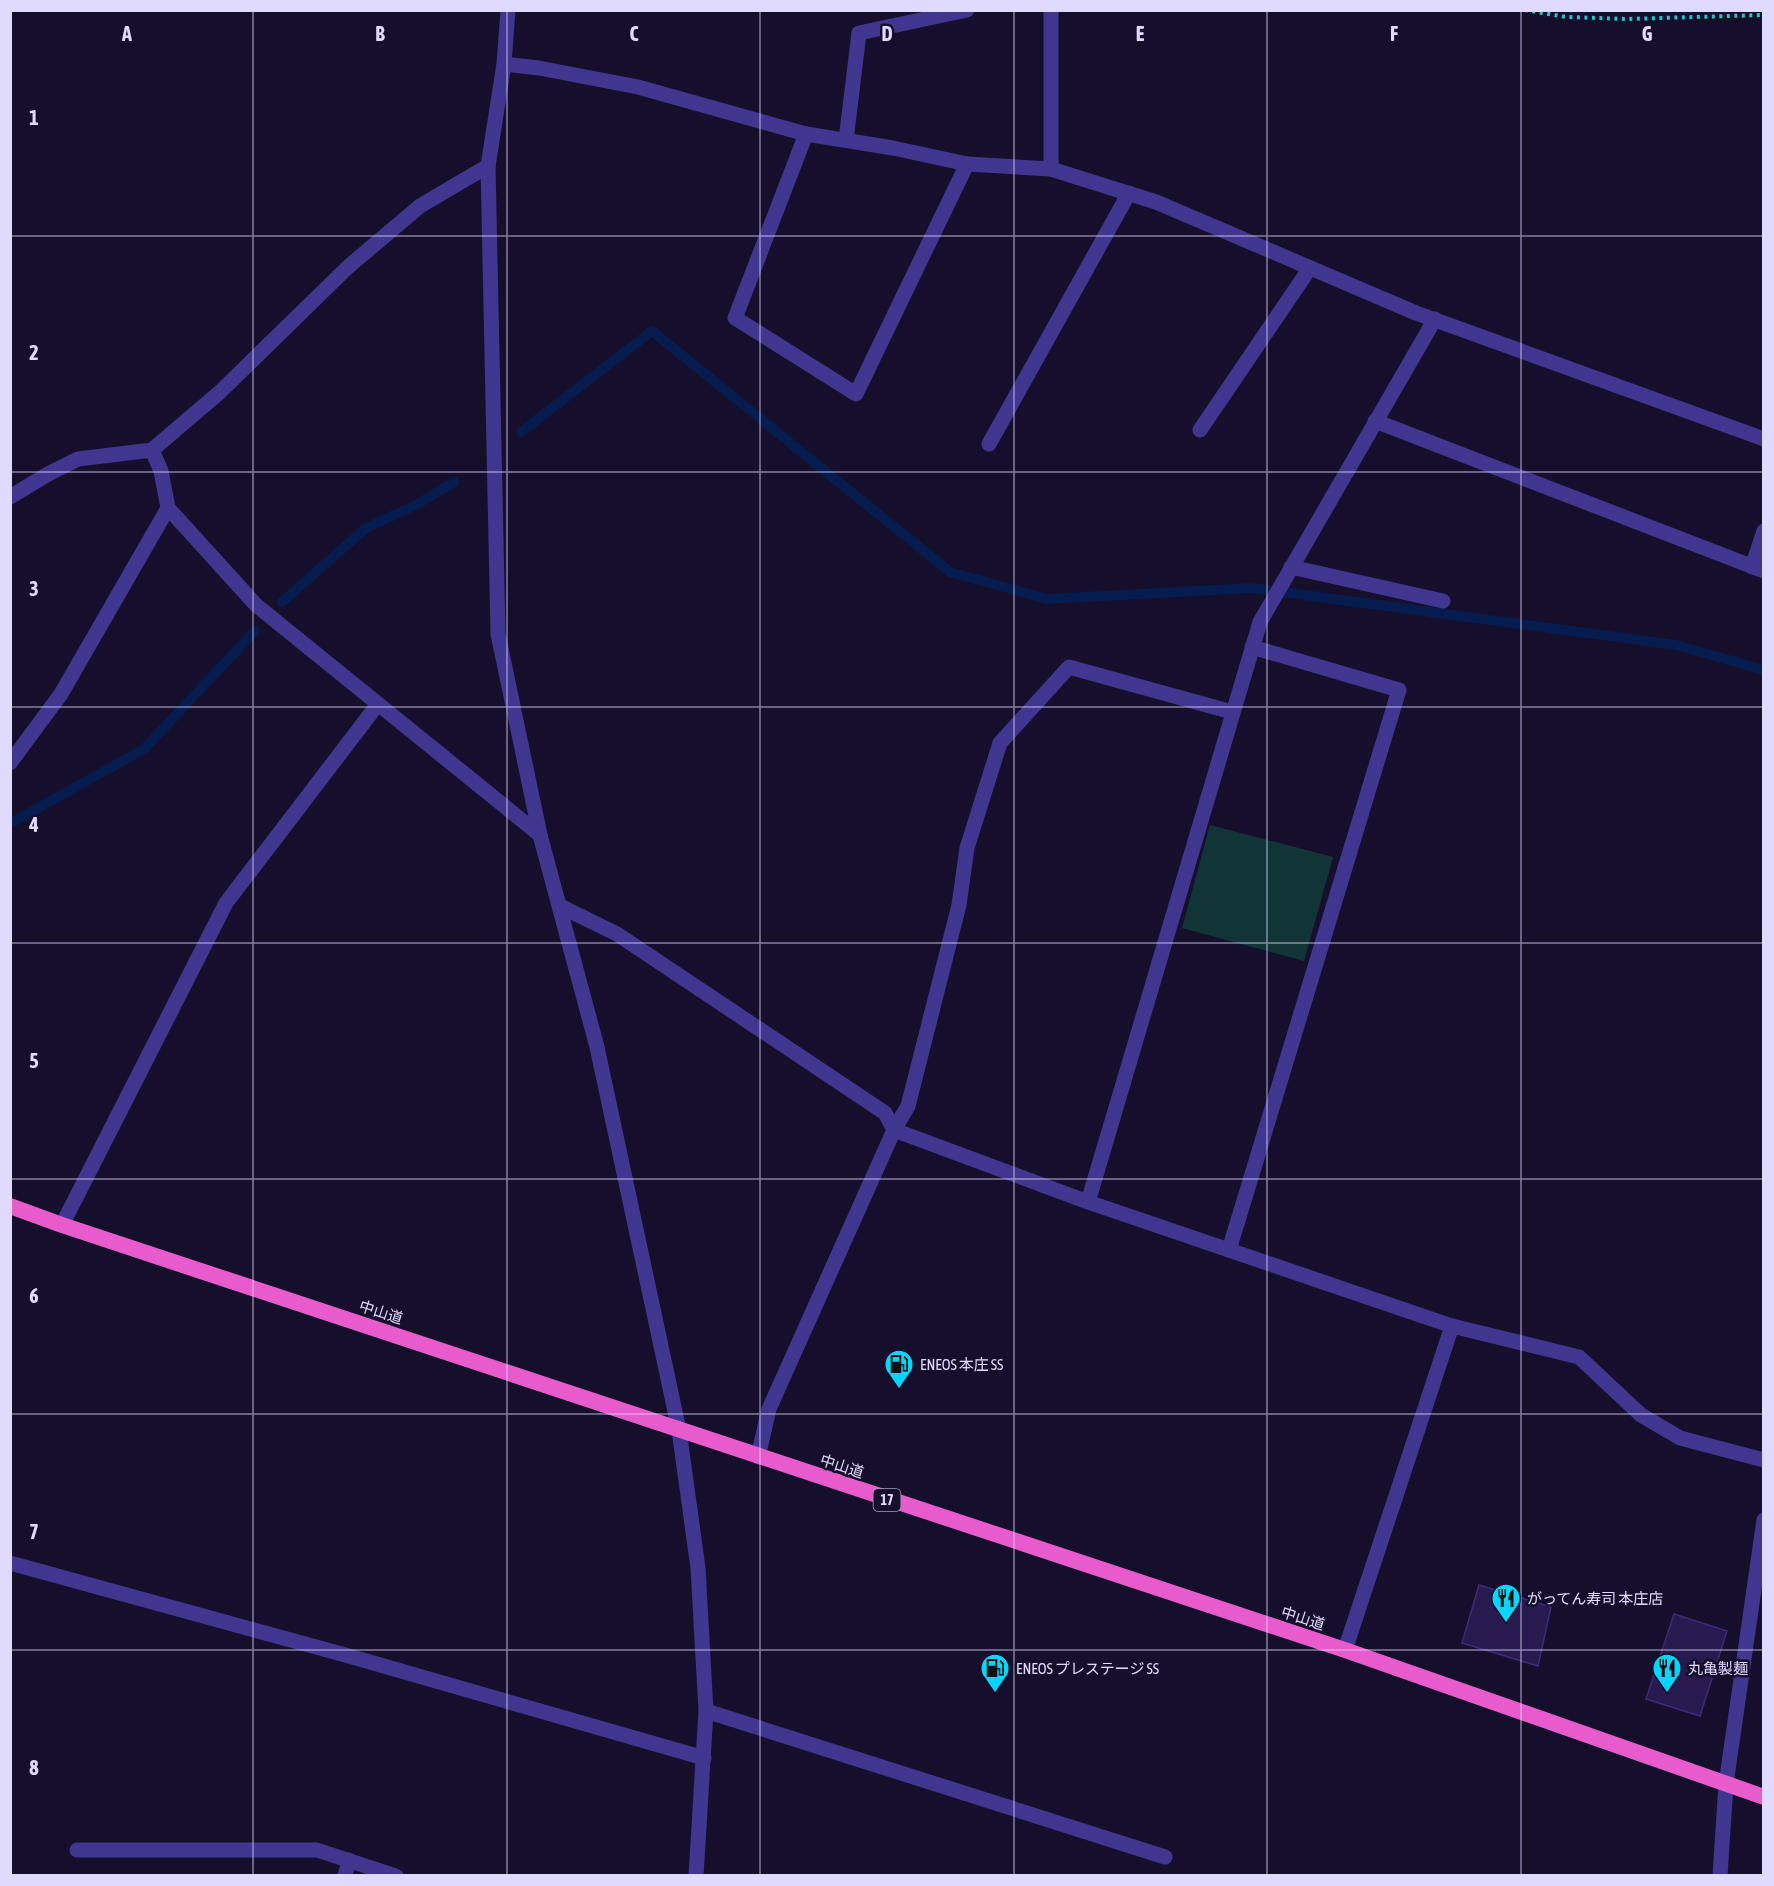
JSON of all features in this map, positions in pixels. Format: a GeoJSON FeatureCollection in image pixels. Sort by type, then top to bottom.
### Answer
{"type":"FeatureCollection","features":[{"type":"Feature","properties":{"kind":"highway","name":"中山道"},"geometry":{"type":"LineString","coordinates":[[10,1206],[758,1457],[1345,1650],[1764,1797]]}},
{"type":"Feature","properties":{"kind":"street"},"geometry":{"type":"LineString","coordinates":[[508,10],[504,64],[488,166],[498,633],[540,836],[597,1047],[679,1430],[698,1568],[706,1711],[696,1875]]}},
{"type":"Feature","properties":{"kind":"street"},"geometry":{"type":"LineString","coordinates":[[846,140],[859,33],[967,10]]}},
{"type":"Feature","properties":{"kind":"street"},"geometry":{"type":"LineString","coordinates":[[1051,10],[1051,169]]}},
{"type":"Feature","properties":{"kind":"street"},"geometry":{"type":"LineString","coordinates":[[504,64],[539,68],[638,87],[806,134],[893,148],[967,164],[1051,169],[1156,202],[1435,320],[1764,439]]}},
{"type":"Feature","properties":{"kind":"street"},"geometry":{"type":"LineString","coordinates":[[806,134],[735,318],[856,394],[967,164]]}},
{"type":"Feature","properties":{"kind":"street"},"geometry":{"type":"LineString","coordinates":[[10,497],[78,459],[152,450],[220,392],[348,267],[420,206],[488,166]]}},
{"type":"Feature","properties":{"kind":"street"},"geometry":{"type":"LineString","coordinates":[[989,444],[1129,194]]}},
{"type":"Feature","properties":{"kind":"street"},"geometry":{"type":"LineString","coordinates":[[1200,430],[1310,268]]}},
{"type":"Feature","properties":{"kind":"street"},"geometry":{"type":"LineString","coordinates":[[1088,1202],[1260,622],[1435,320]]}},
{"type":"Feature","properties":{"kind":"street"},"geometry":{"type":"LineString","coordinates":[[1376,421],[1758,569],[1764,531]]}},
{"type":"Feature","properties":{"kind":"street"},"geometry":{"type":"LineString","coordinates":[[152,450],[161,471],[168,508],[256,605],[540,836]]}},
{"type":"Feature","properties":{"kind":"street"},"geometry":{"type":"LineString","coordinates":[[10,763],[61,694],[168,508]]}},
{"type":"Feature","properties":{"kind":"street"},"geometry":{"type":"LineString","coordinates":[[1292,567],[1443,601]]}},
{"type":"Feature","properties":{"kind":"street"},"geometry":{"type":"LineString","coordinates":[[1229,1250],[1399,690],[1252,647]]}},
{"type":"Feature","properties":{"kind":"street"},"geometry":{"type":"LineString","coordinates":[[758,1457],[769,1409],[894,1130],[908,1106],[959,905],[967,848],[1000,743],[1069,667],[1232,712]]}},
{"type":"Feature","properties":{"kind":"street"},"geometry":{"type":"LineString","coordinates":[[62,1225],[226,903],[378,704]]}},
{"type":"Feature","properties":{"kind":"street"},"geometry":{"type":"LineString","coordinates":[[560,906],[617,934],[885,1113],[894,1130],[1088,1202],[1452,1326],[1579,1358],[1641,1415],[1680,1438],[1764,1460]]}},
{"type":"Feature","properties":{"kind":"street"},"geometry":{"type":"LineString","coordinates":[[1345,1650],[1452,1326]]}},
{"type":"Feature","properties":{"kind":"street"},"geometry":{"type":"LineString","coordinates":[[1720,1875],[1726,1784],[1764,1520]]}},
{"type":"Feature","properties":{"kind":"street"},"geometry":{"type":"LineString","coordinates":[[10,1563],[349,1656],[704,1758]]}},
{"type":"Feature","properties":{"kind":"street"},"geometry":{"type":"LineString","coordinates":[[706,1711],[1165,1857]]}},
{"type":"Feature","properties":{"kind":"street"},"geometry":{"type":"LineString","coordinates":[[77,1850],[317,1850],[347,1868],[396,1875]]}},
{"type":"Feature","properties":{"kind":"path"},"geometry":{"type":"LineString","coordinates":[[1525,10],[1566,17],[1626,19],[1764,15]]}},
{"type":"Feature","properties":{"kind":"green space"},"geometry":{"type":"Polygon","coordinates":[[[1210,825],[1333,857],[1304,961],[1182,928],[1210,825]]]}},
{"type":"Feature","properties":{"kind":"building"},"geometry":{"type":"Polygon","coordinates":[[[1479,1585],[1551,1607],[1538,1666],[1462,1643],[1479,1585]]]}},
{"type":"Feature","properties":{"kind":"building"},"geometry":{"type":"Polygon","coordinates":[[[1674,1614],[1727,1631],[1700,1716],[1646,1699],[1674,1614]]]}},
{"type":"Feature","properties":{"kind":"waterway"},"geometry":{"type":"LineString","coordinates":[[521,432],[652,331],[950,572],[1047,599],[1252,588],[1676,645],[1764,670]]}},
{"type":"Feature","properties":{"kind":"waterway"},"geometry":{"type":"LineString","coordinates":[[282,602],[366,528],[416,505],[454,482]]}},
{"type":"Feature","properties":{"kind":"waterway"},"geometry":{"type":"LineString","coordinates":[[11,823],[144,749],[255,631]]}},
{"type":"Feature","properties":{"kind":"place","name":"ENEOS 本庄 SS"},"geometry":{"type":"Point","coordinates":[899,1390]}},
{"type":"Feature","properties":{"kind":"place","name":"がってん寿司 本庄店"},"geometry":{"type":"Point","coordinates":[1506,1624]}},
{"type":"Feature","properties":{"kind":"place","name":"ENEOS プレステージ SS"},"geometry":{"type":"Point","coordinates":[995,1694]}},
{"type":"Feature","properties":{"kind":"place","name":"丸亀製麺"},"geometry":{"type":"Point","coordinates":[1667,1694]}}]}
